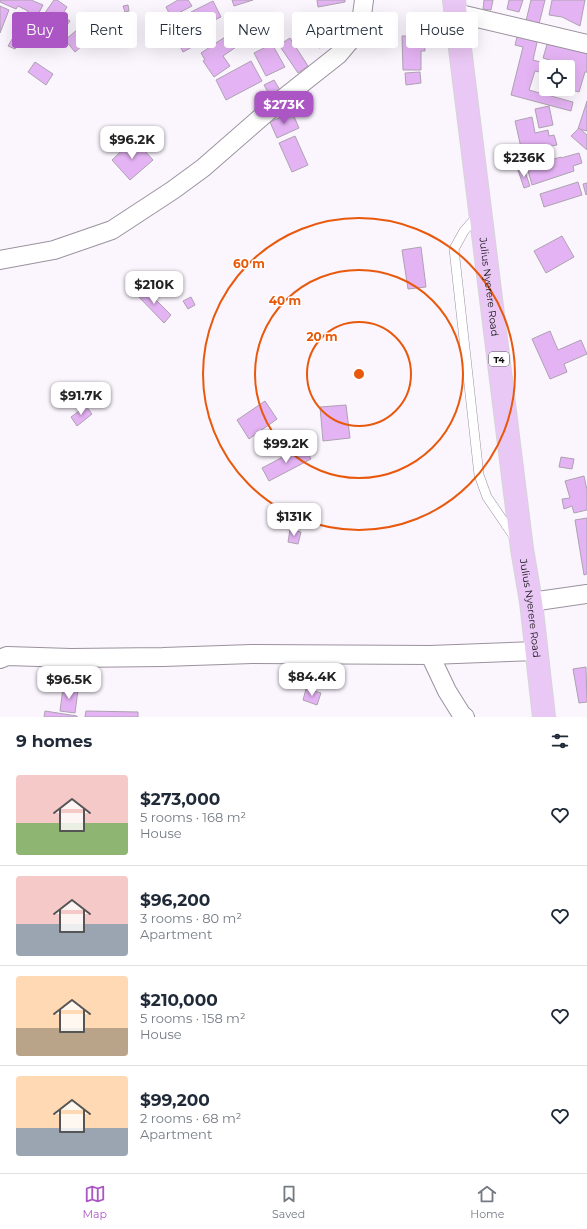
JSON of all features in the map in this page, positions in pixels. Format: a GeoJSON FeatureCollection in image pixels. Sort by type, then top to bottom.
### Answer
{"type":"FeatureCollection","features":[{"type":"Feature","properties":{"kind":"highway","name":"Julius Nyerere Road"},"geometry":{"type":"LineString","coordinates":[[455,7],[522,549],[531,602],[544,717]]}},
{"type":"Feature","properties":{"kind":"street"},"geometry":{"type":"LineString","coordinates":[[0,260],[54,250],[112,230],[173,190],[203,168],[281,100],[338,55],[349,42],[362,15],[364,0]]}},
{"type":"Feature","properties":{"kind":"street"},"geometry":{"type":"LineString","coordinates":[[455,7],[587,44]]}},
{"type":"Feature","properties":{"kind":"street"},"geometry":{"type":"LineString","coordinates":[[531,602],[587,594]]}},
{"type":"Feature","properties":{"kind":"street"},"geometry":{"type":"LineString","coordinates":[[0,658],[7,656],[71,658],[252,654],[430,655],[537,651]]}},
{"type":"Feature","properties":{"kind":"street"},"geometry":{"type":"LineString","coordinates":[[430,655],[447,691],[462,715],[465,717]]}},
{"type":"Feature","properties":{"kind":"lane"},"geometry":{"type":"LineString","coordinates":[[481,212],[464,231],[454,249],[479,475],[487,497],[522,549]]}},
{"type":"Feature","properties":{"kind":"building"},"geometry":{"type":"Polygon","coordinates":[[[0,0],[31,0],[43,5],[39,12],[28,12],[18,6],[16,9],[0,2],[0,0]]]}},
{"type":"Feature","properties":{"kind":"building"},"geometry":{"type":"Polygon","coordinates":[[[54,0],[57,0],[67,7],[64,12],[46,12],[54,0]]]}},
{"type":"Feature","properties":{"kind":"building"},"geometry":{"type":"Polygon","coordinates":[[[178,0],[188,0],[192,6],[181,12],[168,12],[166,7],[178,0]]]}},
{"type":"Feature","properties":{"kind":"building"},"geometry":{"type":"Polygon","coordinates":[[[232,0],[253,0],[234,6],[232,0]]]}},
{"type":"Feature","properties":{"kind":"building"},"geometry":{"type":"Polygon","coordinates":[[[317,0],[345,0],[345,2],[318,7],[317,0]]]}},
{"type":"Feature","properties":{"kind":"building"},"geometry":{"type":"Polygon","coordinates":[[[484,0],[493,0],[491,10],[483,9],[484,0]]]}},
{"type":"Feature","properties":{"kind":"building"},"geometry":{"type":"Polygon","coordinates":[[[509,0],[523,0],[519,12],[507,9],[509,0]]]}},
{"type":"Feature","properties":{"kind":"building"},"geometry":{"type":"Polygon","coordinates":[[[531,0],[545,0],[539,24],[526,21],[531,0]]]}},
{"type":"Feature","properties":{"kind":"building"},"geometry":{"type":"Polygon","coordinates":[[[552,0],[585,0],[580,26],[562,17],[549,15],[552,0]]]}},
{"type":"Feature","properties":{"kind":"building"},"geometry":{"type":"Polygon","coordinates":[[[213,1],[221,17],[216,19],[216,12],[191,12],[213,1]]]}},
{"type":"Feature","properties":{"kind":"building"},"geometry":{"type":"Polygon","coordinates":[[[128,5],[129,11],[125,12],[123,6],[128,5]]]}},
{"type":"Feature","properties":{"kind":"building"},"geometry":{"type":"Polygon","coordinates":[[[0,6],[9,10],[0,33],[0,6]]]}},
{"type":"Feature","properties":{"kind":"building"},"geometry":{"type":"Polygon","coordinates":[[[76,31],[76,48],[80,48],[75,52],[68,44],[68,37],[76,31]]]}},
{"type":"Feature","properties":{"kind":"building"},"geometry":{"type":"Polygon","coordinates":[[[518,33],[538,38],[533,60],[539,62],[539,72],[535,71],[529,90],[539,93],[539,96],[551,96],[573,102],[571,111],[511,95],[523,47],[515,45],[518,33]]]}},
{"type":"Feature","properties":{"kind":"building"},"geometry":{"type":"Polygon","coordinates":[[[402,36],[406,36],[406,48],[425,48],[425,51],[421,51],[421,70],[403,70],[402,36]]]}},
{"type":"Feature","properties":{"kind":"building"},"geometry":{"type":"Polygon","coordinates":[[[224,38],[224,48],[235,48],[223,56],[230,66],[214,77],[203,61],[205,60],[201,53],[208,48],[216,48],[216,43],[224,38]]]}},
{"type":"Feature","properties":{"kind":"building"},"geometry":{"type":"Polygon","coordinates":[[[290,38],[292,41],[292,48],[296,48],[308,66],[298,73],[281,48],[284,48],[284,42],[290,38]]]}},
{"type":"Feature","properties":{"kind":"building"},"geometry":{"type":"Polygon","coordinates":[[[12,39],[12,48],[8,46],[12,39]]]}},
{"type":"Feature","properties":{"kind":"building"},"geometry":{"type":"Polygon","coordinates":[[[548,41],[587,53],[587,72],[585,72],[579,92],[575,91],[575,60],[549,60],[543,58],[548,41]]]}},
{"type":"Feature","properties":{"kind":"building"},"geometry":{"type":"Polygon","coordinates":[[[181,48],[190,48],[183,52],[181,48]]]}},
{"type":"Feature","properties":{"kind":"building"},"geometry":{"type":"Polygon","coordinates":[[[264,48],[274,48],[285,67],[266,76],[254,53],[264,48]]]}},
{"type":"Feature","properties":{"kind":"building"},"geometry":{"type":"Polygon","coordinates":[[[251,61],[262,81],[226,100],[216,80],[251,61]]]}},
{"type":"Feature","properties":{"kind":"building"},"geometry":{"type":"Polygon","coordinates":[[[35,62],[53,74],[46,85],[28,72],[35,62]]]}},
{"type":"Feature","properties":{"kind":"building"},"geometry":{"type":"Polygon","coordinates":[[[420,72],[421,83],[406,85],[405,73],[420,72]]]}},
{"type":"Feature","properties":{"kind":"building"},"geometry":{"type":"Polygon","coordinates":[[[274,80],[280,90],[270,96],[264,85],[274,80]]]}},
{"type":"Feature","properties":{"kind":"building"},"geometry":{"type":"Polygon","coordinates":[[[587,101],[587,131],[578,129],[587,101]]]}},
{"type":"Feature","properties":{"kind":"building"},"geometry":{"type":"Polygon","coordinates":[[[549,106],[553,125],[539,128],[535,109],[549,106]]]}},
{"type":"Feature","properties":{"kind":"building"},"geometry":{"type":"Polygon","coordinates":[[[292,112],[299,128],[277,138],[270,122],[292,112]]]}},
{"type":"Feature","properties":{"kind":"building"},"geometry":{"type":"Polygon","coordinates":[[[532,117],[535,133],[548,130],[549,136],[554,135],[557,145],[522,152],[515,121],[532,117]]]}},
{"type":"Feature","properties":{"kind":"building"},"geometry":{"type":"Polygon","coordinates":[[[579,128],[587,135],[587,150],[571,136],[579,128]]]}},
{"type":"Feature","properties":{"kind":"building"},"geometry":{"type":"Polygon","coordinates":[[[295,136],[308,165],[292,172],[279,143],[295,136]]]}},
{"type":"Feature","properties":{"kind":"building"},"geometry":{"type":"Polygon","coordinates":[[[134,139],[153,160],[130,180],[112,160],[134,139]]]}},
{"type":"Feature","properties":{"kind":"building"},"geometry":{"type":"Polygon","coordinates":[[[532,153],[535,163],[524,165],[522,155],[532,153]]]}},
{"type":"Feature","properties":{"kind":"building"},"geometry":{"type":"Polygon","coordinates":[[[579,153],[582,163],[573,166],[574,171],[532,185],[527,167],[579,153]]]}},
{"type":"Feature","properties":{"kind":"building"},"geometry":{"type":"Polygon","coordinates":[[[524,169],[530,186],[524,188],[518,170],[524,169]]]}},
{"type":"Feature","properties":{"kind":"building"},"geometry":{"type":"Polygon","coordinates":[[[578,182],[582,195],[544,207],[540,194],[578,182]]]}},
{"type":"Feature","properties":{"kind":"building"},"geometry":{"type":"Polygon","coordinates":[[[587,183],[587,194],[586,195],[583,184],[587,183]]]}},
{"type":"Feature","properties":{"kind":"building"},"geometry":{"type":"Polygon","coordinates":[[[562,236],[574,257],[546,273],[534,251],[562,236]]]}},
{"type":"Feature","properties":{"kind":"building"},"geometry":{"type":"Polygon","coordinates":[[[421,247],[426,287],[408,289],[402,250],[421,247]]]}},
{"type":"Feature","properties":{"kind":"building"},"geometry":{"type":"Polygon","coordinates":[[[144,288],[171,315],[164,323],[137,295],[144,288]]]}},
{"type":"Feature","properties":{"kind":"building"},"geometry":{"type":"Polygon","coordinates":[[[191,297],[195,305],[188,309],[183,301],[191,297]]]}},
{"type":"Feature","properties":{"kind":"building"},"geometry":{"type":"Polygon","coordinates":[[[550,331],[558,350],[581,340],[587,354],[564,364],[567,372],[550,379],[532,339],[550,331]]]}},
{"type":"Feature","properties":{"kind":"building"},"geometry":{"type":"Polygon","coordinates":[[[265,401],[277,419],[249,439],[237,420],[265,401]]]}},
{"type":"Feature","properties":{"kind":"building"},"geometry":{"type":"Polygon","coordinates":[[[346,405],[350,438],[323,441],[320,407],[346,405]]]}},
{"type":"Feature","properties":{"kind":"building"},"geometry":{"type":"Polygon","coordinates":[[[86,406],[92,414],[77,426],[71,417],[86,406]]]}},
{"type":"Feature","properties":{"kind":"building"},"geometry":{"type":"Polygon","coordinates":[[[292,438],[297,447],[282,454],[278,444],[292,438]]]}},
{"type":"Feature","properties":{"kind":"building"},"geometry":{"type":"Polygon","coordinates":[[[304,446],[311,459],[269,481],[262,468],[304,446]]]}},
{"type":"Feature","properties":{"kind":"building"},"geometry":{"type":"Polygon","coordinates":[[[561,457],[574,459],[572,469],[559,467],[561,457]]]}},
{"type":"Feature","properties":{"kind":"building"},"geometry":{"type":"Polygon","coordinates":[[[584,476],[587,490],[587,510],[574,513],[572,506],[564,509],[562,499],[570,498],[565,481],[584,476]]]}},
{"type":"Feature","properties":{"kind":"building"},"geometry":{"type":"Polygon","coordinates":[[[587,518],[587,574],[584,575],[575,520],[587,518]]]}},
{"type":"Feature","properties":{"kind":"building"},"geometry":{"type":"Polygon","coordinates":[[[290,530],[301,532],[298,544],[288,542],[290,530]]]}},
{"type":"Feature","properties":{"kind":"building"},"geometry":{"type":"Polygon","coordinates":[[[302,665],[333,666],[333,681],[301,679],[302,665]]]}},
{"type":"Feature","properties":{"kind":"building"},"geometry":{"type":"Polygon","coordinates":[[[586,667],[587,702],[579,703],[573,669],[586,667]]]}},
{"type":"Feature","properties":{"kind":"building"},"geometry":{"type":"Polygon","coordinates":[[[63,688],[78,690],[75,713],[60,711],[63,688]]]}},
{"type":"Feature","properties":{"kind":"building"},"geometry":{"type":"Polygon","coordinates":[[[306,689],[321,693],[317,705],[303,700],[306,689]]]}},
{"type":"Feature","properties":{"kind":"building"},"geometry":{"type":"Polygon","coordinates":[[[45,711],[77,716],[77,717],[44,717],[45,711]]]}},
{"type":"Feature","properties":{"kind":"building"},"geometry":{"type":"Polygon","coordinates":[[[86,711],[138,712],[138,717],[85,717],[86,711]]]}}]}
